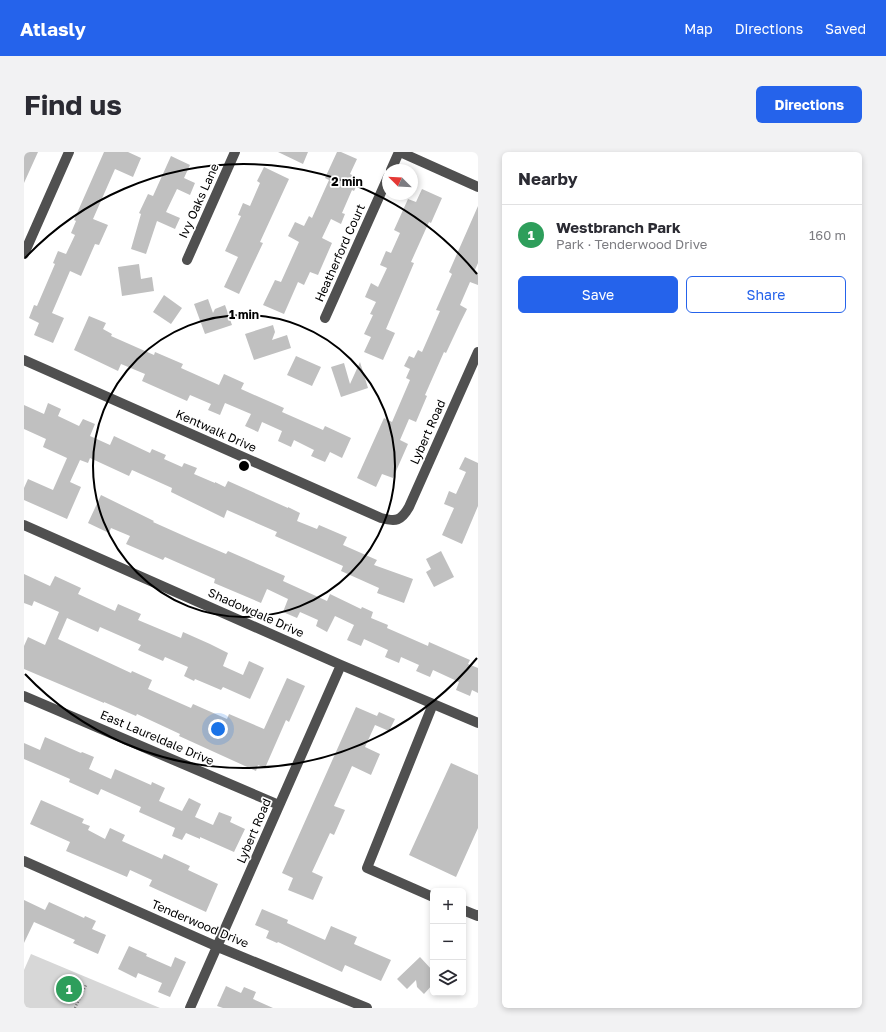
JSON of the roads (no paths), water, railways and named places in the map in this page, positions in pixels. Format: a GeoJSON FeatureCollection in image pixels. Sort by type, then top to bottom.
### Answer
{"type":"FeatureCollection","features":[{"type":"Feature","properties":{"kind":"street"},"geometry":{"type":"LineString","coordinates":[[24,254],[69,152]]}},
{"type":"Feature","properties":{"kind":"street","name":"Ivy Oaks Lane"},"geometry":{"type":"LineString","coordinates":[[187,260],[235,152]]}},
{"type":"Feature","properties":{"kind":"street"},"geometry":{"type":"LineString","coordinates":[[394,164],[399,152],[478,186]]}},
{"type":"Feature","properties":{"kind":"street","name":"Heatherford Court"},"geometry":{"type":"LineString","coordinates":[[325,318],[382,190]]}},
{"type":"Feature","properties":{"kind":"street","name":"Lybert Road"},"geometry":{"type":"LineString","coordinates":[[398,519],[404,515],[409,507],[478,352]]}},
{"type":"Feature","properties":{"kind":"street","name":"Kentwalk Drive"},"geometry":{"type":"LineString","coordinates":[[24,360],[381,518],[392,521],[398,519]]}},
{"type":"Feature","properties":{"kind":"street","name":"Shadowdale Drive"},"geometry":{"type":"LineString","coordinates":[[24,525],[341,665],[478,723]]}},
{"type":"Feature","properties":{"kind":"street","name":"Lybert Road"},"geometry":{"type":"LineString","coordinates":[[190,1008],[341,665]]}},
{"type":"Feature","properties":{"kind":"street","name":"East Laureldale Drive"},"geometry":{"type":"LineString","coordinates":[[24,696],[279,805]]}},
{"type":"Feature","properties":{"kind":"street"},"geometry":{"type":"LineString","coordinates":[[430,896],[367,868],[433,704]]}},
{"type":"Feature","properties":{"kind":"street","name":"Tenderwood Drive"},"geometry":{"type":"LineString","coordinates":[[24,861],[218,946],[367,1008]]}},
{"type":"Feature","properties":{"kind":"street"},"geometry":{"type":"LineString","coordinates":[[466,911],[478,915]]}},
{"type":"Feature","properties":{"kind":"place","name":"Westbranch Park"},"geometry":{"type":"Point","coordinates":[69,989]}}]}
